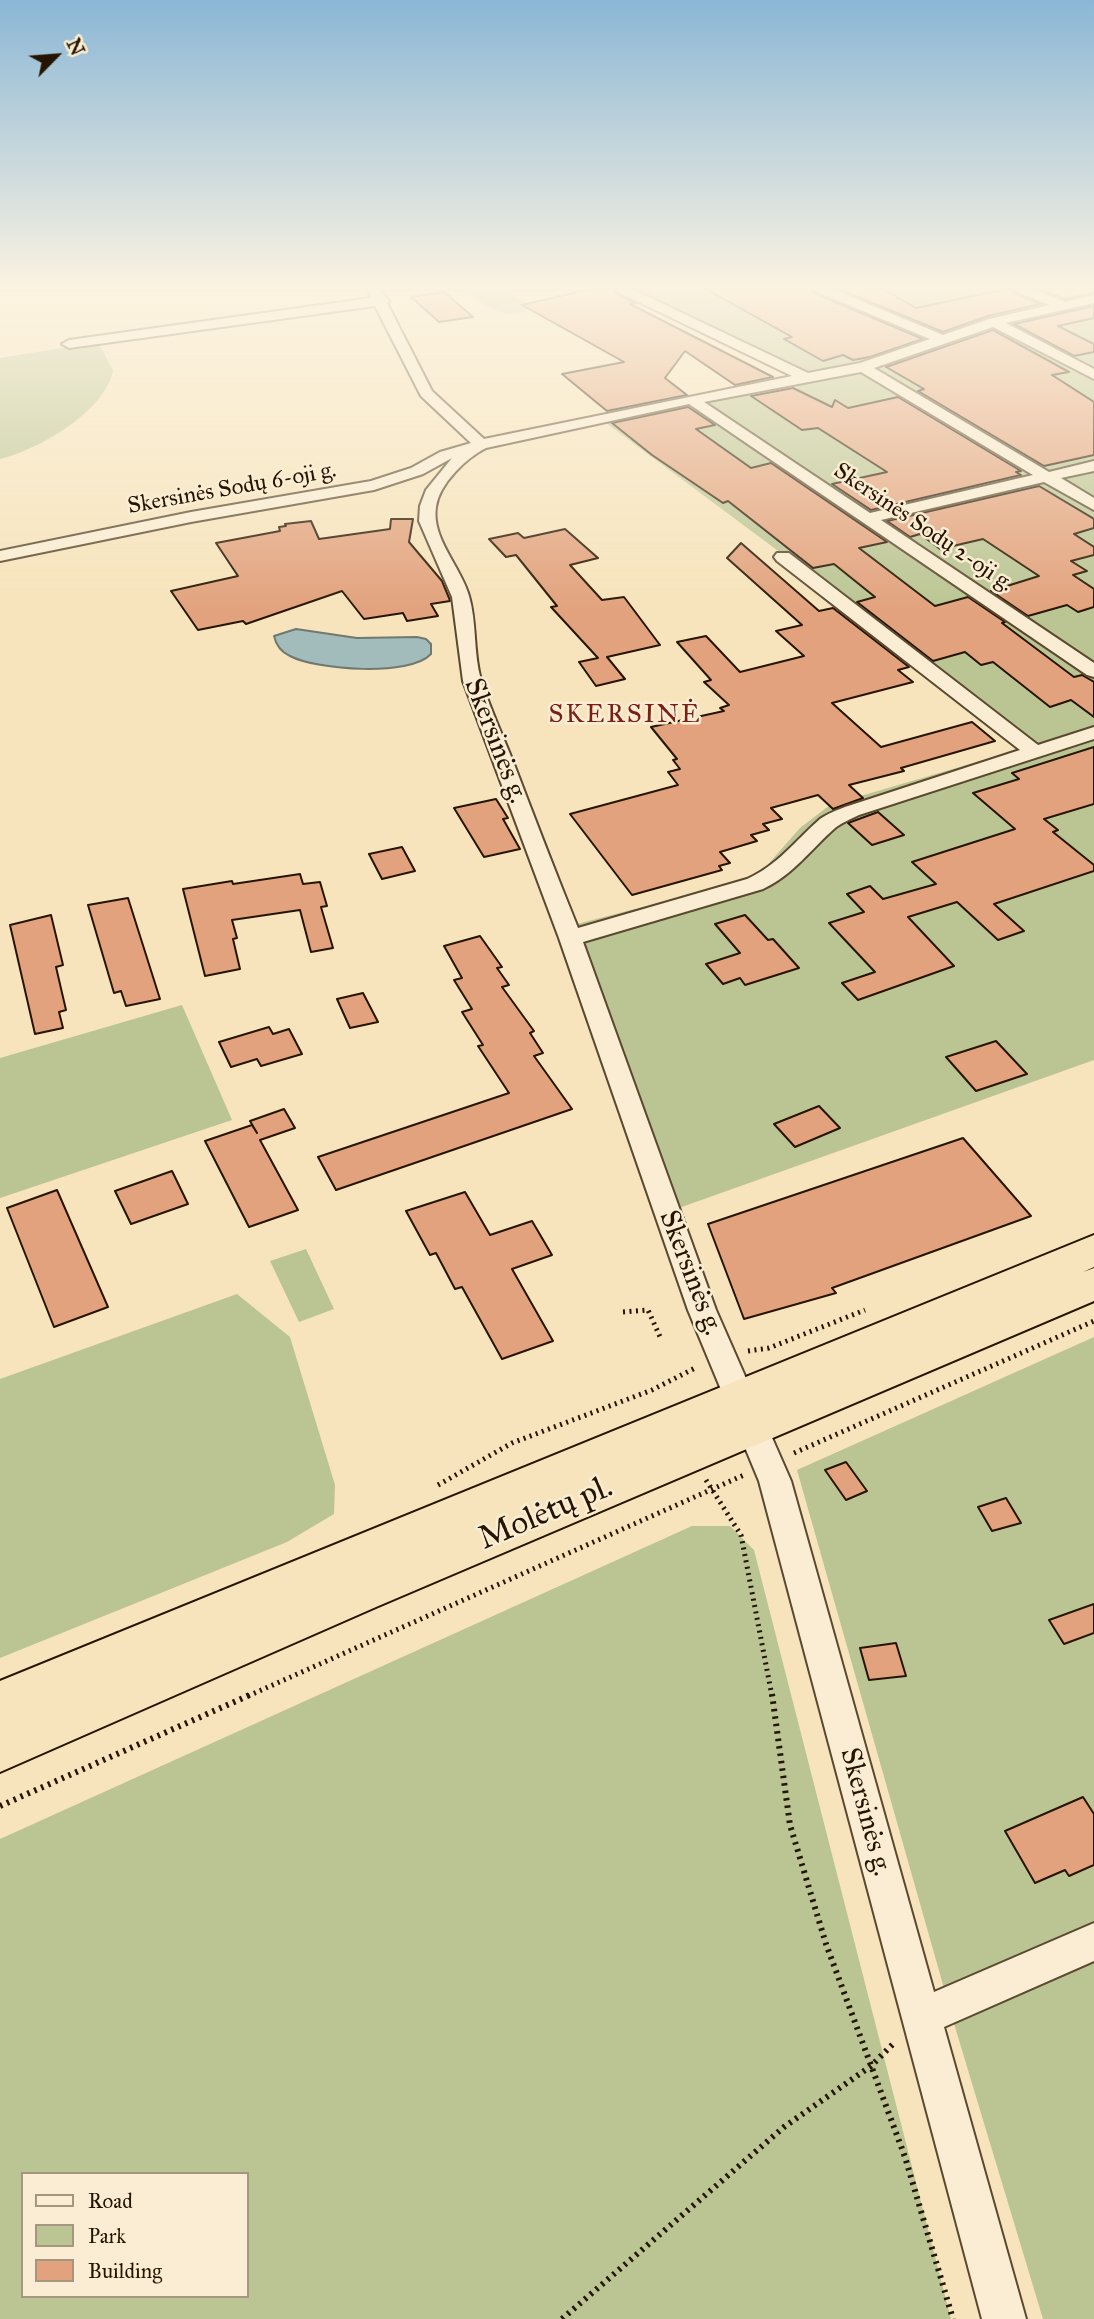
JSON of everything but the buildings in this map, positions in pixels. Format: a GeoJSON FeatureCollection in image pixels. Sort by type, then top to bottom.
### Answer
{"type":"FeatureCollection","features":[{"type":"Feature","properties":{"kind":"highway","name":"Molėtų pl."},"geometry":{"type":"LineString","coordinates":[[754,1430],[1094,1250]]}},
{"type":"Feature","properties":{"kind":"highway","name":"Molėtų pl."},"geometry":{"type":"LineString","coordinates":[[0,1704],[682,1439],[754,1430],[1094,1284]]}},
{"type":"Feature","properties":{"kind":"highway","name":"Molėtų pl."},"geometry":{"type":"LineString","coordinates":[[0,1747],[359,1592],[682,1439]]}},
{"type":"Feature","properties":{"kind":"street"},"geometry":{"type":"LineString","coordinates":[[429,396],[474,448]]}},
{"type":"Feature","properties":{"kind":"street","name":"Skersinės Sodų 6-oji g."},"geometry":{"type":"LineString","coordinates":[[0,556],[191,517],[374,485],[417,471],[445,455],[712,396]]}},
{"type":"Feature","properties":{"kind":"street"},"geometry":{"type":"LineString","coordinates":[[912,396],[1094,505]]}},
{"type":"Feature","properties":{"kind":"street","name":"Skersinės Sodų 2-oji g."},"geometry":{"type":"LineString","coordinates":[[692,400],[1094,671]]}},
{"type":"Feature","properties":{"kind":"street","name":"Skersinės g."},"geometry":{"type":"LineString","coordinates":[[474,448],[429,495],[427,513],[430,531],[460,592],[465,612],[466,662],[570,938],[672,1227],[775,1481],[1004,2319]]}},
{"type":"Feature","properties":{"kind":"street"},"geometry":{"type":"LineString","coordinates":[[868,518],[1094,466]]}},
{"type":"Feature","properties":{"kind":"street"},"geometry":{"type":"LineString","coordinates":[[783,557],[1035,752]]}},
{"type":"Feature","properties":{"kind":"street"},"geometry":{"type":"LineString","coordinates":[[570,938],[755,884],[772,876],[794,859],[828,822],[852,811],[1094,733]]}},
{"type":"Feature","properties":{"kind":"street"},"geometry":{"type":"LineString","coordinates":[[921,2017],[1094,1942]]}},
{"type":"Feature","properties":{"kind":"path"},"geometry":{"type":"LineString","coordinates":[[623,1312],[648,1310],[661,1339]]}},
{"type":"Feature","properties":{"kind":"path"},"geometry":{"type":"LineString","coordinates":[[432,1488],[512,1443],[682,1439],[754,1430],[829,1435],[1094,1321]]}},
{"type":"Feature","properties":{"kind":"path"},"geometry":{"type":"LineString","coordinates":[[0,1806],[682,1439],[722,1354],[769,1348]]}},
{"type":"Feature","properties":{"kind":"path"},"geometry":{"type":"LineString","coordinates":[[682,1439],[741,1535],[768,1665],[790,1825],[826,1944],[905,2157],[953,2319]]}},
{"type":"Feature","properties":{"kind":"path"},"geometry":{"type":"LineString","coordinates":[[562,2319],[784,2127],[871,2066],[921,2017]]}},
{"type":"Feature","properties":{"kind":"green space"},"geometry":{"type":"Polygon","coordinates":[[[0,396],[101,396],[84,414],[51,438],[0,459],[0,396]]]}},
{"type":"Feature","properties":{"kind":"green space"},"geometry":{"type":"Polygon","coordinates":[[[724,396],[1094,396],[1094,1060],[679,1208],[573,925],[747,880],[763,870],[800,828],[830,805],[1038,744],[602,420],[724,396]]]}},
{"type":"Feature","properties":{"kind":"green space"},"geometry":{"type":"Polygon","coordinates":[[[182,1005],[232,1120],[0,1198],[0,1058],[182,1005]]]}},
{"type":"Feature","properties":{"kind":"green space"},"geometry":{"type":"Polygon","coordinates":[[[306,1249],[334,1309],[299,1322],[270,1261],[306,1249]]]}},
{"type":"Feature","properties":{"kind":"green space"},"geometry":{"type":"Polygon","coordinates":[[[237,1294],[290,1337],[335,1485],[334,1514],[287,1542],[0,1658],[0,1379],[237,1294]]]}},
{"type":"Feature","properties":{"kind":"green space"},"geometry":{"type":"Polygon","coordinates":[[[1094,1337],[1094,2319],[1043,2319],[955,2027],[797,1470],[1094,1337]]]}},
{"type":"Feature","properties":{"kind":"green space"},"geometry":{"type":"Polygon","coordinates":[[[692,1526],[730,1526],[754,1550],[951,2319],[0,2319],[0,1839],[692,1526]]]}},
{"type":"Feature","properties":{"kind":"water"},"geometry":{"type":"Polygon","coordinates":[[[296,629],[357,638],[417,637],[426,639],[431,644],[431,654],[404,666],[384,668],[320,665],[290,656],[278,645],[274,636],[296,629]]]}},
{"type":"Feature","properties":{"kind":"district","name":"SKERSINĖ"},"geometry":{"type":"Point","coordinates":[625,716]}}]}
